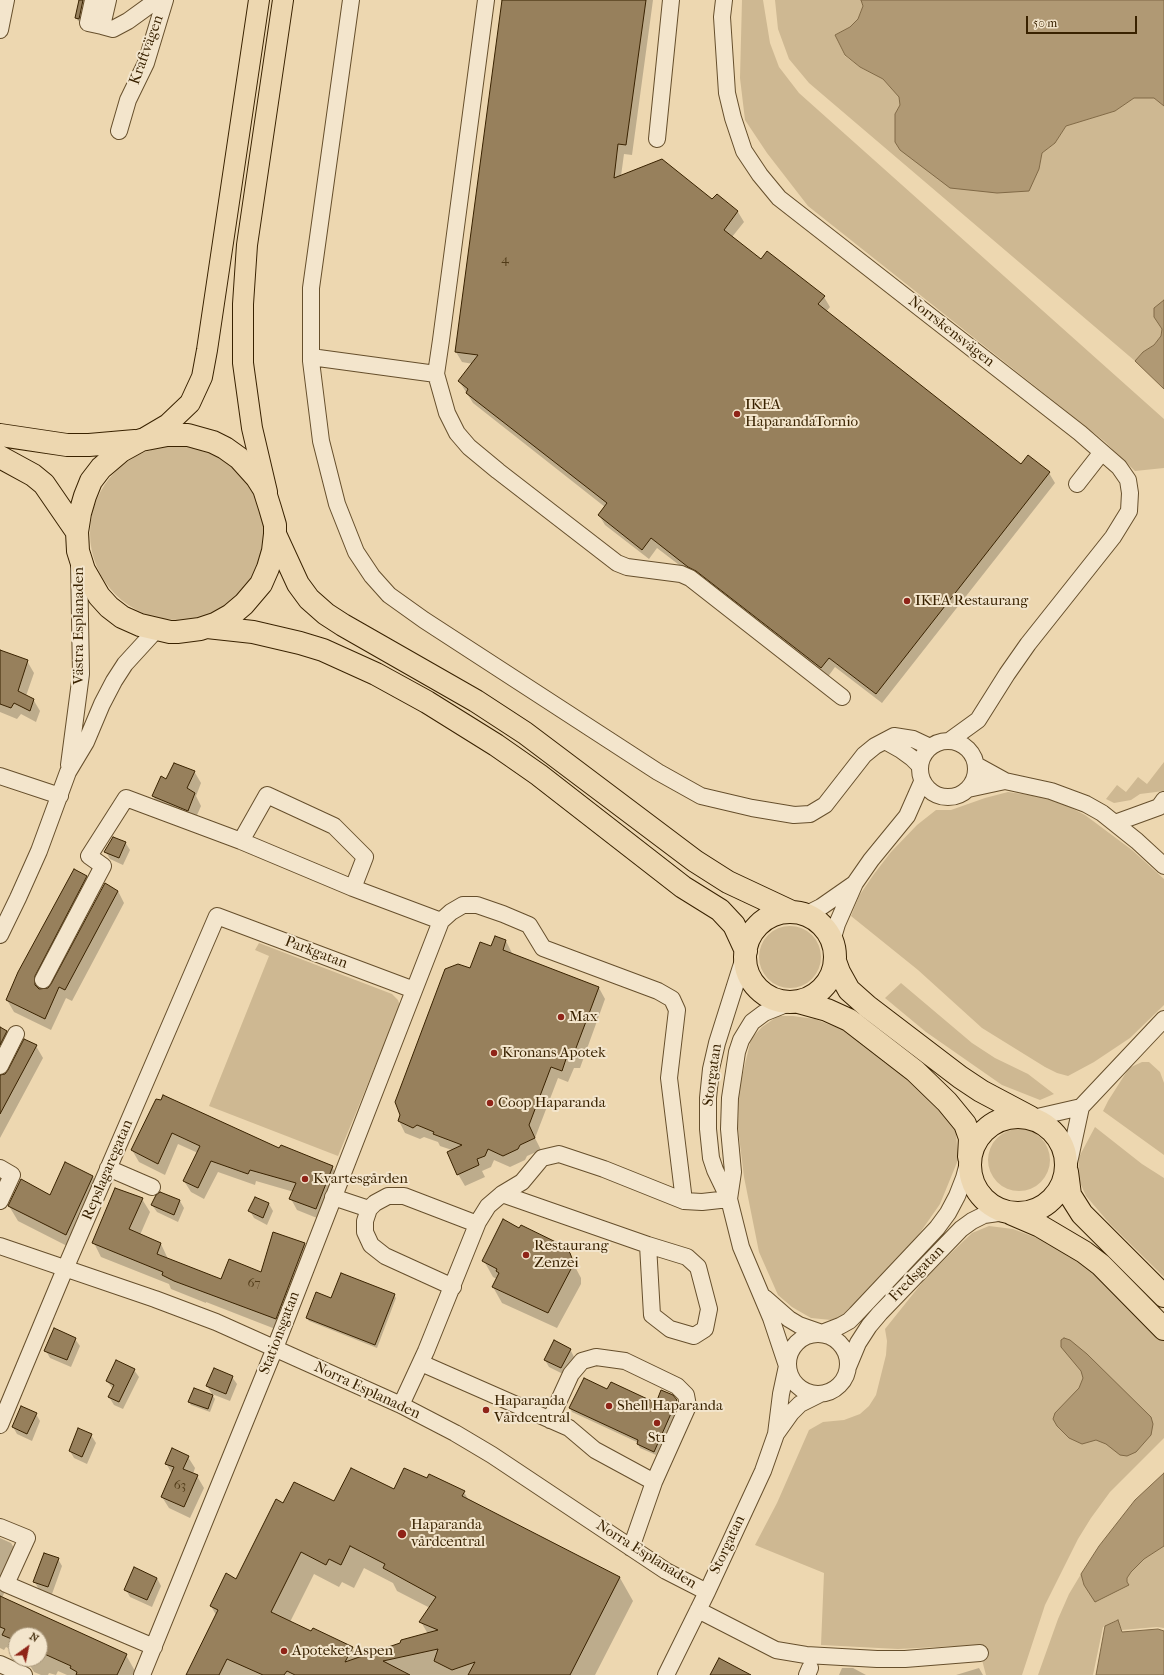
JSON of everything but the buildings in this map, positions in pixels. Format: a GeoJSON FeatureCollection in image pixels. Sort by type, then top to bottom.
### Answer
{"type":"FeatureCollection","features":[{"type":"Feature","properties":{"kind":"highway"},"geometry":{"type":"LineString","coordinates":[[0,436],[67,444],[89,445],[141,440],[167,435],[188,435],[213,442],[239,458],[257,478],[264,489],[270,508],[275,525],[271,560],[265,576],[256,591],[244,604],[231,615],[207,627]]}},
{"type":"Feature","properties":{"kind":"highway"},"geometry":{"type":"LineString","coordinates":[[78,542],[80,513],[91,481],[111,459],[121,451],[141,440]]}},
{"type":"Feature","properties":{"kind":"highway"},"geometry":{"type":"LineString","coordinates":[[0,457],[33,475],[44,484],[78,542],[91,583],[99,596],[109,607],[122,617],[140,625],[177,632],[207,627],[253,632],[324,650],[376,674],[427,702],[496,745],[539,775],[683,887],[720,910],[734,925],[746,951]]}},
{"type":"Feature","properties":{"kind":"highway"},"geometry":{"type":"LineString","coordinates":[[275,534],[298,584],[309,599],[326,614],[476,701],[525,733],[694,861],[728,882],[822,925],[834,951],[839,972],[846,984],[867,1006],[960,1076],[999,1101],[1047,1126],[1057,1136],[1064,1153],[1070,1195],[1082,1214],[1164,1296]]}},
{"type":"Feature","properties":{"kind":"highway"},"geometry":{"type":"LineString","coordinates":[[798,914],[773,916],[760,924],[750,936],[746,951],[747,971],[757,988],[770,998],[827,1010],[849,1020],[915,1071],[947,1102],[965,1124],[970,1138],[969,1159],[972,1180],[980,1195],[994,1207],[1040,1226],[1084,1252],[1101,1265],[1164,1329]]}},
{"type":"Feature","properties":{"kind":"highway"},"geometry":{"type":"LineString","coordinates":[[793,1002],[813,996],[823,988],[832,974],[834,951]]}},
{"type":"Feature","properties":{"kind":"highway"},"geometry":{"type":"LineString","coordinates":[[969,1159],[977,1140],[984,1130],[992,1124],[1004,1118],[1014,1116],[1033,1118]]}},
{"type":"Feature","properties":{"kind":"highway"},"geometry":{"type":"LineString","coordinates":[[1012,1214],[1030,1212],[1048,1203],[1059,1191],[1067,1172]]}},
{"type":"Feature","properties":{"kind":"main road"},"geometry":{"type":"LineString","coordinates":[[141,440],[168,424],[190,403],[202,377],[259,0]]}},
{"type":"Feature","properties":{"kind":"main road"},"geometry":{"type":"LineString","coordinates":[[270,508],[251,421],[243,363],[243,304],[247,245],[283,0]]}},
{"type":"Feature","properties":{"kind":"street"},"geometry":{"type":"LineString","coordinates":[[0,30],[6,0]]}},
{"type":"Feature","properties":{"kind":"street"},"geometry":{"type":"LineString","coordinates":[[93,0],[88,23],[113,29],[128,21],[157,0]]}},
{"type":"Feature","properties":{"kind":"street"},"geometry":{"type":"LineString","coordinates":[[102,26],[108,0]]}},
{"type":"Feature","properties":{"kind":"street","name":"Kraftvägen"},"geometry":{"type":"LineString","coordinates":[[119,131],[128,100],[146,63],[165,0]]}},
{"type":"Feature","properties":{"kind":"street"},"geometry":{"type":"LineString","coordinates":[[351,0],[311,288],[311,357],[321,442],[337,504],[356,552],[372,576],[389,595],[424,620],[664,776],[701,796],[794,816],[810,814],[826,805],[864,755],[875,746],[894,736],[902,736],[913,739],[930,747]]}},
{"type":"Feature","properties":{"kind":"street"},"geometry":{"type":"LineString","coordinates":[[486,0],[442,340],[436,374],[446,413],[457,433],[469,447],[617,563],[627,567],[681,574],[690,578],[842,697]]}},
{"type":"Feature","properties":{"kind":"street"},"geometry":{"type":"LineString","coordinates":[[658,139],[671,0]]}},
{"type":"Feature","properties":{"kind":"street","name":"Norrskensvägen"},"geometry":{"type":"LineString","coordinates":[[724,0],[722,17],[727,93],[733,118],[744,151],[760,175],[779,198],[1074,428],[1119,467],[1128,480],[1130,493],[1129,512],[1112,537],[1028,644],[978,720]]}},
{"type":"Feature","properties":{"kind":"street"},"geometry":{"type":"LineString","coordinates":[[311,357],[436,374]]}},
{"type":"Feature","properties":{"kind":"street"},"geometry":{"type":"LineString","coordinates":[[1077,484],[1102,452]]}},
{"type":"Feature","properties":{"kind":"street","name":"Västra Esplanaden"},"geometry":{"type":"LineString","coordinates":[[0,935],[33,865],[68,772],[81,674],[78,542]]}},
{"type":"Feature","properties":{"kind":"street","name":"Västra Esplanaden"},"geometry":{"type":"LineString","coordinates":[[68,772],[86,742],[114,681],[125,664],[157,629]]}},
{"type":"Feature","properties":{"kind":"street"},"geometry":{"type":"LineString","coordinates":[[949,741],[978,720]]}},
{"type":"Feature","properties":{"kind":"street"},"geometry":{"type":"LineString","coordinates":[[968,789],[975,778],[974,758],[978,720]]}},
{"type":"Feature","properties":{"kind":"street"},"geometry":{"type":"LineString","coordinates":[[885,741],[912,758],[927,788],[940,797]]}},
{"type":"Feature","properties":{"kind":"street"},"geometry":{"type":"LineString","coordinates":[[907,816],[921,774],[921,759],[930,747],[936,743],[949,741],[958,743],[974,758],[1005,781]]}},
{"type":"Feature","properties":{"kind":"street"},"geometry":{"type":"LineString","coordinates":[[0,776],[60,796]]}},
{"type":"Feature","properties":{"kind":"street"},"geometry":{"type":"LineString","coordinates":[[834,951],[837,924],[855,883],[871,860],[907,816],[929,801],[940,797],[956,797],[968,789],[1005,781],[1051,790],[1069,797],[1102,813],[1164,866]]}},
{"type":"Feature","properties":{"kind":"street"},"geometry":{"type":"LineString","coordinates":[[241,841],[267,796],[334,826],[365,857],[354,888]]}},
{"type":"Feature","properties":{"kind":"street"},"geometry":{"type":"LineString","coordinates":[[43,980],[103,866],[90,856],[126,798],[241,841],[354,888],[441,921],[451,912],[463,905],[477,905],[529,925],[543,948],[658,991],[672,1000],[677,1010],[669,1078],[684,1201]]}},
{"type":"Feature","properties":{"kind":"street"},"geometry":{"type":"LineString","coordinates":[[1115,823],[1162,806]]}},
{"type":"Feature","properties":{"kind":"street"},"geometry":{"type":"LineString","coordinates":[[798,914],[821,907],[855,883]]}},
{"type":"Feature","properties":{"kind":"street","name":"Parkgatan"},"geometry":{"type":"LineString","coordinates":[[217,916],[414,990]]}},
{"type":"Feature","properties":{"kind":"street","name":"Repslagaregatan"},"geometry":{"type":"LineString","coordinates":[[0,1425],[108,1168],[217,916]]}},
{"type":"Feature","properties":{"kind":"street","name":"Stationsgatan"},"geometry":{"type":"LineString","coordinates":[[142,1675],[275,1348],[441,921]]}},
{"type":"Feature","properties":{"kind":"street","name":"Storgatan"},"geometry":{"type":"LineString","coordinates":[[746,951],[717,1043],[711,1069],[708,1098],[708,1129],[712,1158],[720,1182],[729,1199],[741,1247],[763,1296],[779,1338],[790,1377],[798,1387],[808,1393],[820,1394]]}},
{"type":"Feature","properties":{"kind":"street","name":"Storgatan"},"geometry":{"type":"LineString","coordinates":[[729,1199],[733,1172],[729,1129],[730,1098],[737,1052],[746,1029],[752,1022],[764,1013],[793,1002]]}},
{"type":"Feature","properties":{"kind":"street"},"geometry":{"type":"LineString","coordinates":[[1067,1172],[1081,1107],[1164,1019]]}},
{"type":"Feature","properties":{"kind":"street"},"geometry":{"type":"LineString","coordinates":[[0,1066],[16,1034]]}},
{"type":"Feature","properties":{"kind":"street"},"geometry":{"type":"LineString","coordinates":[[1033,1118],[1081,1107]]}},
{"type":"Feature","properties":{"kind":"street"},"geometry":{"type":"LineString","coordinates":[[401,1405],[421,1363],[453,1287],[477,1224],[488,1206],[502,1194],[522,1182],[542,1158],[559,1154],[604,1169],[684,1201],[702,1202],[729,1199]]}},
{"type":"Feature","properties":{"kind":"street","name":"Fredsgatan"},"geometry":{"type":"LineString","coordinates":[[822,1333],[840,1326],[856,1314],[937,1228],[948,1213],[957,1196],[969,1159]]}},
{"type":"Feature","properties":{"kind":"street"},"geometry":{"type":"LineString","coordinates":[[0,1168],[12,1175],[0,1201]]}},
{"type":"Feature","properties":{"kind":"street"},"geometry":{"type":"LineString","coordinates":[[108,1168],[152,1187]]}},
{"type":"Feature","properties":{"kind":"street"},"geometry":{"type":"LineString","coordinates":[[502,1194],[686,1257],[698,1267],[709,1309],[705,1329],[694,1336],[670,1329],[652,1315],[648,1245]]}},
{"type":"Feature","properties":{"kind":"street"},"geometry":{"type":"LineString","coordinates":[[453,1287],[385,1256],[371,1245],[365,1232],[365,1221],[369,1209],[375,1203],[388,1196],[404,1196],[477,1224]]}},
{"type":"Feature","properties":{"kind":"street"},"geometry":{"type":"LineString","coordinates":[[333,1197],[369,1209]]}},
{"type":"Feature","properties":{"kind":"street","name":"Fredsgatan"},"geometry":{"type":"LineString","coordinates":[[848,1367],[858,1343],[872,1322],[960,1229],[984,1215],[998,1213],[1012,1214]]}},
{"type":"Feature","properties":{"kind":"street","name":"Norra Esplanaden"},"geometry":{"type":"LineString","coordinates":[[0,1246],[155,1299],[275,1348],[401,1405],[455,1433],[492,1455],[666,1571],[706,1592]]}},
{"type":"Feature","properties":{"kind":"street","name":"Storgatan"},"geometry":{"type":"LineString","coordinates":[[763,1296],[789,1319],[799,1325],[833,1337],[842,1345],[847,1355],[848,1367],[841,1384],[831,1391],[820,1394],[800,1404],[791,1413],[776,1434]]}},
{"type":"Feature","properties":{"kind":"street","name":"Storgatan"},"geometry":{"type":"LineString","coordinates":[[666,1675],[763,1471],[776,1434],[780,1394],[789,1354],[799,1340],[810,1334],[822,1333]]}},
{"type":"Feature","properties":{"kind":"street"},"geometry":{"type":"LineString","coordinates":[[550,1420],[571,1374],[582,1361],[596,1357],[625,1361],[677,1386],[686,1395],[688,1406],[654,1482],[631,1548]]}},
{"type":"Feature","properties":{"kind":"street"},"geometry":{"type":"LineString","coordinates":[[421,1363],[569,1428],[595,1450],[654,1482]]}},
{"type":"Feature","properties":{"kind":"street"},"geometry":{"type":"LineString","coordinates":[[0,1527],[27,1538],[6,1584],[154,1647]]}},
{"type":"Feature","properties":{"kind":"street"},"geometry":{"type":"LineString","coordinates":[[698,1610],[776,1650],[818,1657],[905,1659],[980,1653]]}},
{"type":"Feature","properties":{"kind":"street"},"geometry":{"type":"LineString","coordinates":[[0,1664],[24,1675]]}},
{"type":"Feature","properties":{"kind":"shaded area"},"geometry":{"type":"Polygon","coordinates":[[[742,0],[763,0],[770,43],[779,67],[799,93],[1164,419],[1164,468],[1135,471],[1104,441],[808,206],[767,153],[745,120],[740,78],[742,0]]]}},
{"type":"Feature","properties":{"kind":"shaded area"},"geometry":{"type":"Polygon","coordinates":[[[775,0],[861,0],[863,6],[858,19],[850,27],[835,35],[845,56],[860,67],[883,79],[899,97],[900,105],[895,114],[895,141],[900,150],[1039,169],[1042,153],[1055,143],[1066,126],[1115,111],[1134,98],[1154,98],[1164,106],[1164,300],[1154,308],[1154,317],[1162,329],[1161,336],[1154,345],[1143,352],[1135,361],[809,83],[789,59],[778,29],[775,0]]]}},
{"type":"Feature","properties":{"kind":"shaded area"},"geometry":{"type":"Polygon","coordinates":[[[861,0],[1164,0],[1164,106],[1154,98],[1134,98],[1115,111],[1066,126],[1055,143],[1042,153],[1039,169],[1029,191],[997,193],[950,188],[900,150],[895,142],[895,114],[900,105],[899,97],[883,79],[860,67],[845,55],[835,35],[850,27],[858,19],[863,6],[861,0]]]}},
{"type":"Feature","properties":{"kind":"shaded area"},"geometry":{"type":"Polygon","coordinates":[[[1164,300],[1164,389],[1135,361],[1143,352],[1154,345],[1161,336],[1162,329],[1154,317],[1154,308],[1164,300]]]}},
{"type":"Feature","properties":{"kind":"shaded area"},"geometry":{"type":"Polygon","coordinates":[[[168,446],[186,446],[218,456],[232,466],[244,478],[254,492],[260,508],[264,524],[264,542],[254,574],[244,588],[232,600],[218,610],[202,616],[186,620],[168,620],[136,610],[122,600],[110,588],[100,574],[94,558],[90,542],[90,524],[100,492],[110,478],[122,466],[136,456],[152,450],[168,446]]]}},
{"type":"Feature","properties":{"kind":"shaded area"},"geometry":{"type":"Polygon","coordinates":[[[1164,762],[1164,791],[1140,794],[1131,800],[1114,803],[1106,799],[1117,785],[1126,792],[1138,777],[1147,784],[1164,762]]]}},
{"type":"Feature","properties":{"kind":"shaded area"},"geometry":{"type":"Polygon","coordinates":[[[1008,792],[1052,798],[1085,815],[1132,850],[1164,879],[1164,1005],[1130,1038],[1094,1062],[1068,1076],[1057,1073],[1045,1067],[982,1028],[918,970],[851,916],[859,896],[874,874],[891,852],[917,825],[936,810],[951,810],[985,798],[1008,792]]]}},
{"type":"Feature","properties":{"kind":"shaded area"},"geometry":{"type":"Polygon","coordinates":[[[790,926],[807,931],[812,935],[816,940],[821,957],[816,974],[812,979],[807,983],[790,988],[773,983],[768,979],[764,974],[759,957],[764,940],[768,935],[773,931],[790,926]]]}},
{"type":"Feature","properties":{"kind":"shaded area"},"geometry":{"type":"Polygon","coordinates":[[[259,943],[392,994],[398,1000],[400,1006],[338,1156],[209,1106],[269,956],[255,950],[259,943]]]}},
{"type":"Feature","properties":{"kind":"shaded area"},"geometry":{"type":"Polygon","coordinates":[[[901,983],[972,1043],[995,1058],[1028,1074],[1054,1094],[1040,1100],[1002,1085],[926,1032],[885,998],[901,983]]]}},
{"type":"Feature","properties":{"kind":"shaded area"},"geometry":{"type":"Polygon","coordinates":[[[778,1016],[793,1016],[815,1019],[843,1030],[860,1039],[946,1113],[956,1132],[958,1160],[940,1204],[910,1247],[849,1313],[831,1320],[811,1318],[792,1307],[778,1295],[759,1252],[744,1177],[738,1128],[739,1089],[751,1039],[762,1027],[778,1016]]]}},
{"type":"Feature","properties":{"kind":"shaded area"},"geometry":{"type":"Polygon","coordinates":[[[1142,1062],[1149,1062],[1160,1072],[1164,1083],[1164,1155],[1103,1111],[1129,1068],[1142,1062]]]}},
{"type":"Feature","properties":{"kind":"shaded area"},"geometry":{"type":"Polygon","coordinates":[[[1095,1127],[1142,1164],[1164,1178],[1164,1277],[1110,1224],[1086,1196],[1078,1178],[1079,1157],[1095,1127]]]}},
{"type":"Feature","properties":{"kind":"shaded area"},"geometry":{"type":"Polygon","coordinates":[[[1019,1129],[1036,1134],[1041,1138],[1045,1143],[1050,1160],[1045,1177],[1041,1182],[1036,1186],[1019,1191],[1002,1186],[997,1182],[993,1177],[988,1160],[993,1143],[997,1138],[1002,1134],[1019,1129]]]}},
{"type":"Feature","properties":{"kind":"shaded area"},"geometry":{"type":"Polygon","coordinates":[[[989,1226],[1013,1229],[1053,1244],[1079,1260],[1114,1291],[1164,1341],[1164,1438],[1110,1492],[1078,1539],[1045,1605],[1022,1675],[986,1675],[978,1645],[898,1649],[821,1645],[824,1573],[755,1545],[777,1503],[809,1430],[823,1422],[844,1420],[860,1414],[869,1406],[876,1395],[886,1355],[887,1341],[885,1329],[925,1279],[951,1253],[972,1233],[989,1226]]]}},
{"type":"Feature","properties":{"kind":"shaded area"},"geometry":{"type":"Polygon","coordinates":[[[1064,1338],[1070,1340],[1087,1354],[1151,1417],[1153,1424],[1151,1435],[1136,1452],[1127,1456],[1120,1455],[1106,1444],[1096,1440],[1082,1444],[1069,1438],[1057,1426],[1053,1419],[1055,1413],[1079,1388],[1083,1378],[1081,1371],[1061,1347],[1061,1340],[1064,1338]]]}},
{"type":"Feature","properties":{"kind":"shaded area"},"geometry":{"type":"Polygon","coordinates":[[[1164,1473],[1164,1546],[1144,1559],[1131,1572],[1127,1578],[1129,1585],[1095,1602],[1084,1585],[1081,1574],[1099,1546],[1135,1500],[1164,1473]]]}},
{"type":"Feature","properties":{"kind":"shaded area"},"geometry":{"type":"Polygon","coordinates":[[[1164,1546],[1164,1628],[1157,1627],[1122,1630],[1117,1620],[1103,1627],[1093,1675],[1038,1675],[1058,1619],[1069,1594],[1081,1574],[1084,1585],[1096,1601],[1128,1585],[1127,1578],[1131,1572],[1144,1559],[1164,1546]]]}},
{"type":"Feature","properties":{"kind":"shaded area"},"geometry":{"type":"Polygon","coordinates":[[[1118,1620],[1122,1632],[1158,1629],[1164,1631],[1164,1675],[1096,1675],[1105,1626],[1118,1620]]]}},
{"type":"Feature","properties":{"kind":"place","name":"IKEA HaparandaTornio"},"geometry":{"type":"Point","coordinates":[737,414]}},
{"type":"Feature","properties":{"kind":"place","name":"IKEA Restaurang"},"geometry":{"type":"Point","coordinates":[907,601]}},
{"type":"Feature","properties":{"kind":"place","name":"Max"},"geometry":{"type":"Point","coordinates":[561,1017]}},
{"type":"Feature","properties":{"kind":"place","name":"Kronans Apotek"},"geometry":{"type":"Point","coordinates":[494,1053]}},
{"type":"Feature","properties":{"kind":"place","name":"Coop Haparanda"},"geometry":{"type":"Point","coordinates":[490,1103]}},
{"type":"Feature","properties":{"kind":"place","name":"Kvartesgården"},"geometry":{"type":"Point","coordinates":[305,1179]}},
{"type":"Feature","properties":{"kind":"place","name":"Restaurang Zenzei"},"geometry":{"type":"Point","coordinates":[526,1255]}},
{"type":"Feature","properties":{"kind":"place","name":"Shell Haparanda"},"geometry":{"type":"Point","coordinates":[609,1406]}},
{"type":"Feature","properties":{"kind":"place","name":"Haparanda Vårdcentral"},"geometry":{"type":"Point","coordinates":[486,1410]}},
{"type":"Feature","properties":{"kind":"place","name":"St1"},"geometry":{"type":"Point","coordinates":[657,1423]}},
{"type":"Feature","properties":{"kind":"place","name":"Haparanda vårdcentral"},"geometry":{"type":"Point","coordinates":[402,1534]}},
{"type":"Feature","properties":{"kind":"place","name":"Apoteket Aspen"},"geometry":{"type":"Point","coordinates":[284,1651]}}]}
